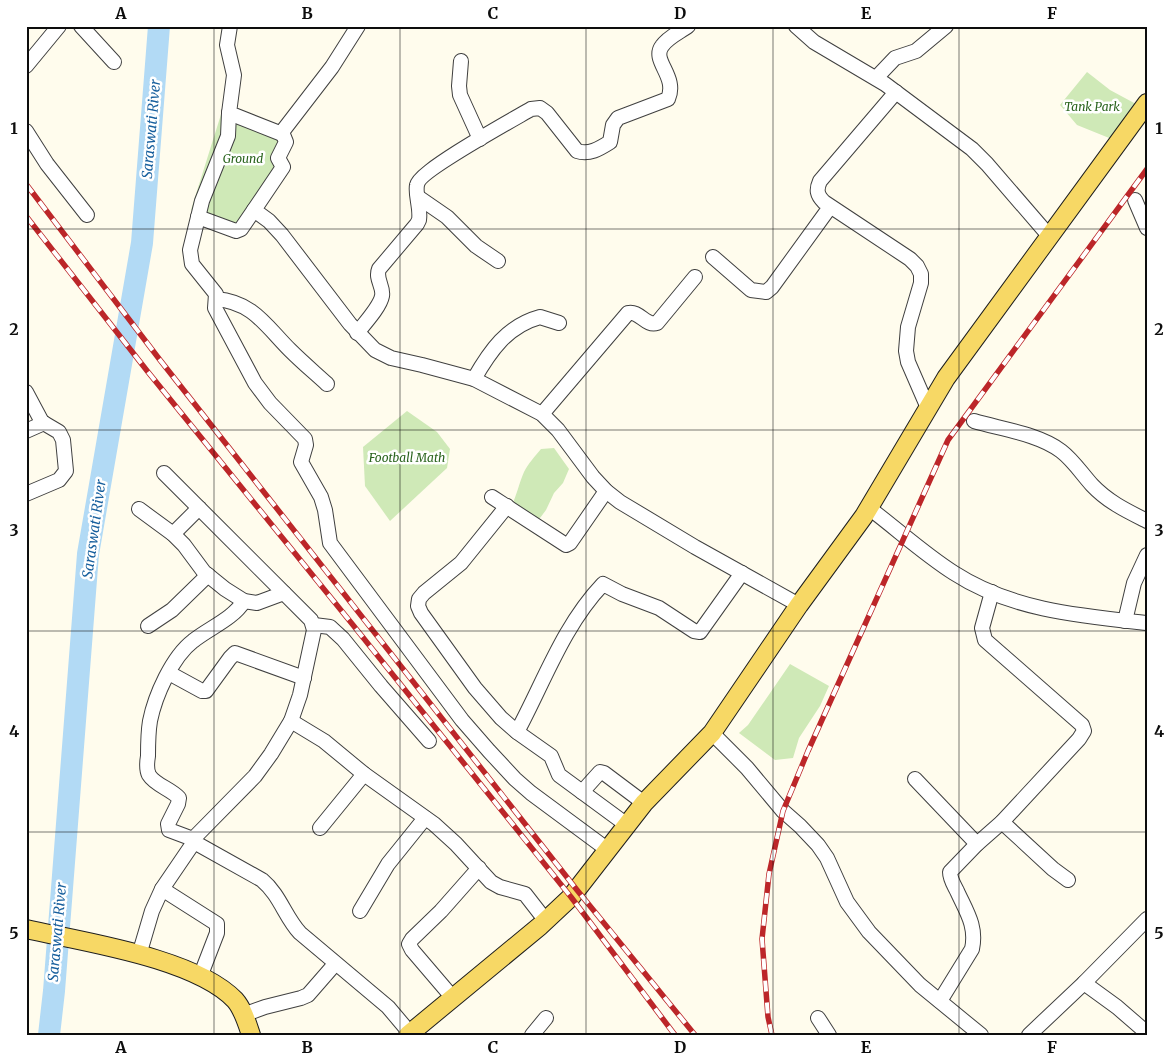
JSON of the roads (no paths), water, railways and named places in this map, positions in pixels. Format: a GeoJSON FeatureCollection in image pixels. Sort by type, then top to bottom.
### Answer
{"type":"FeatureCollection","features":[{"type":"Feature","properties":{"kind":"main road"},"geometry":{"type":"LineString","coordinates":[[409,1034],[546,921],[577,890],[644,803],[712,733],[799,605],[869,508],[946,378],[1147,103]]}},
{"type":"Feature","properties":{"kind":"main road"},"geometry":{"type":"LineString","coordinates":[[26,929],[165,962],[218,985],[236,1002],[244,1015],[251,1035]]}},
{"type":"Feature","properties":{"kind":"street"},"geometry":{"type":"LineString","coordinates":[[26,66],[59,26]]}},
{"type":"Feature","properties":{"kind":"street"},"geometry":{"type":"LineString","coordinates":[[81,26],[114,62]]}},
{"type":"Feature","properties":{"kind":"street"},"geometry":{"type":"LineString","coordinates":[[230,26],[227,45],[234,79],[228,136],[210,178],[198,217],[190,250],[192,264],[215,292],[215,308],[255,383],[270,403],[305,439],[301,462],[321,497],[330,544],[334,550],[462,720],[489,751],[531,793],[608,850]]}},
{"type":"Feature","properties":{"kind":"street"},"geometry":{"type":"LineString","coordinates":[[282,134],[284,128],[332,67],[358,26]]}},
{"type":"Feature","properties":{"kind":"street"},"geometry":{"type":"LineString","coordinates":[[358,333],[382,296],[377,276],[379,269],[417,224],[420,214],[417,185],[423,176],[454,155],[531,109],[540,108],[547,113],[577,151],[590,152],[603,146],[610,142],[613,125],[618,118],[668,99],[672,91],[671,84],[659,54],[660,47],[688,26]]}},
{"type":"Feature","properties":{"kind":"street"},"geometry":{"type":"LineString","coordinates":[[796,26],[814,42],[876,78],[972,149],[1050,237]]}},
{"type":"Feature","properties":{"kind":"street"},"geometry":{"type":"LineString","coordinates":[[876,78],[895,58],[916,51],[946,26]]}},
{"type":"Feature","properties":{"kind":"street"},"geometry":{"type":"LineString","coordinates":[[461,62],[460,94],[480,139]]}},
{"type":"Feature","properties":{"kind":"street"},"geometry":{"type":"LineString","coordinates":[[896,92],[820,181],[817,189],[818,196],[830,207],[910,259],[917,266],[921,274],[921,283],[908,327],[906,351],[908,362],[928,408]]}},
{"type":"Feature","properties":{"kind":"street"},"geometry":{"type":"LineString","coordinates":[[198,217],[236,231],[241,229],[282,167],[278,158],[286,142],[282,134],[229,113]]}},
{"type":"Feature","properties":{"kind":"street"},"geometry":{"type":"LineString","coordinates":[[26,131],[47,164],[88,215]]}},
{"type":"Feature","properties":{"kind":"street"},"geometry":{"type":"LineString","coordinates":[[418,197],[447,217],[471,242],[498,261]]}},
{"type":"Feature","properties":{"kind":"street"},"geometry":{"type":"LineString","coordinates":[[1135,200],[1147,228]]}},
{"type":"Feature","properties":{"kind":"street"},"geometry":{"type":"LineString","coordinates":[[713,257],[751,290],[766,292],[772,287],[830,207]]}},
{"type":"Feature","properties":{"kind":"street"},"geometry":{"type":"LineString","coordinates":[[254,210],[269,221],[282,235],[358,333],[383,355],[474,379],[542,414],[558,430],[593,478],[620,502],[695,547],[799,605]]}},
{"type":"Feature","properties":{"kind":"street"},"geometry":{"type":"LineString","coordinates":[[542,414],[628,313],[633,312],[651,324],[657,323],[695,277]]}},
{"type":"Feature","properties":{"kind":"street"},"geometry":{"type":"LineString","coordinates":[[216,299],[232,301],[255,313],[327,384]]}},
{"type":"Feature","properties":{"kind":"street"},"geometry":{"type":"LineString","coordinates":[[474,379],[487,356],[508,333],[518,326],[540,317],[558,323]]}},
{"type":"Feature","properties":{"kind":"street"},"geometry":{"type":"LineString","coordinates":[[26,392],[39,417],[44,423],[57,429],[61,436],[66,471],[59,480],[26,494]]}},
{"type":"Feature","properties":{"kind":"street"},"geometry":{"type":"LineString","coordinates":[[974,421],[1042,440],[1053,446],[1063,452],[1106,498],[1147,521]]}},
{"type":"Feature","properties":{"kind":"street"},"geometry":{"type":"LineString","coordinates":[[26,432],[44,423]]}},
{"type":"Feature","properties":{"kind":"street"},"geometry":{"type":"LineString","coordinates":[[139,955],[152,911],[162,889],[194,840],[255,776],[272,754],[291,721],[304,678],[314,625],[164,473]]}},
{"type":"Feature","properties":{"kind":"street"},"geometry":{"type":"LineString","coordinates":[[492,497],[566,545],[570,543],[606,491]]}},
{"type":"Feature","properties":{"kind":"street"},"geometry":{"type":"LineString","coordinates":[[507,506],[461,563],[424,593],[419,599],[418,606],[421,613],[475,688],[501,718],[551,756],[559,775],[627,825]]}},
{"type":"Feature","properties":{"kind":"street"},"geometry":{"type":"LineString","coordinates":[[173,534],[199,508]]}},
{"type":"Feature","properties":{"kind":"street"},"geometry":{"type":"LineString","coordinates":[[869,508],[954,573],[1012,601],[1068,615],[1147,623]]}},
{"type":"Feature","properties":{"kind":"street"},"geometry":{"type":"LineString","coordinates":[[139,509],[173,534],[208,575],[244,601],[256,603],[284,593]]}},
{"type":"Feature","properties":{"kind":"street"},"geometry":{"type":"LineString","coordinates":[[1125,621],[1134,583],[1147,555]]}},
{"type":"Feature","properties":{"kind":"street"},"geometry":{"type":"LineString","coordinates":[[517,732],[554,654],[568,630],[603,584],[622,594],[659,608],[694,631],[700,632],[742,573]]}},
{"type":"Feature","properties":{"kind":"street"},"geometry":{"type":"LineString","coordinates":[[148,626],[172,610],[208,575]]}},
{"type":"Feature","properties":{"kind":"street"},"geometry":{"type":"LineString","coordinates":[[940,1001],[972,948],[974,941],[973,924],[952,882],[950,872],[1002,822],[1079,739],[1084,731],[1082,725],[985,640],[982,628],[992,592]]}},
{"type":"Feature","properties":{"kind":"street"},"geometry":{"type":"LineString","coordinates":[[244,601],[237,611],[192,641],[181,652],[157,698],[150,719],[147,770],[153,779],[179,798],[168,827],[170,830],[194,840],[262,880],[270,887],[293,926],[335,964],[388,1007],[409,1034]]}},
{"type":"Feature","properties":{"kind":"street"},"geometry":{"type":"LineString","coordinates":[[314,625],[330,627],[343,639],[429,741]]}},
{"type":"Feature","properties":{"kind":"street"},"geometry":{"type":"LineString","coordinates":[[169,673],[202,691],[206,691],[230,658],[236,653],[304,678]]}},
{"type":"Feature","properties":{"kind":"street"},"geometry":{"type":"LineString","coordinates":[[291,721],[324,742],[364,774],[425,818],[456,844],[495,884],[525,894],[546,921]]}},
{"type":"Feature","properties":{"kind":"street"},"geometry":{"type":"LineString","coordinates":[[712,733],[758,781],[783,811],[818,844],[827,858],[847,902],[869,932],[920,985],[981,1035]]}},
{"type":"Feature","properties":{"kind":"street"},"geometry":{"type":"LineString","coordinates":[[582,792],[600,772],[644,803]]}},
{"type":"Feature","properties":{"kind":"street"},"geometry":{"type":"LineString","coordinates":[[320,828],[364,774]]}},
{"type":"Feature","properties":{"kind":"street"},"geometry":{"type":"LineString","coordinates":[[915,779],[978,844]]}},
{"type":"Feature","properties":{"kind":"street"},"geometry":{"type":"LineString","coordinates":[[360,911],[388,864],[425,818]]}},
{"type":"Feature","properties":{"kind":"street"},"geometry":{"type":"LineString","coordinates":[[1002,822],[1068,880]]}},
{"type":"Feature","properties":{"kind":"street"},"geometry":{"type":"LineString","coordinates":[[453,998],[412,950],[410,944],[412,939],[441,911],[479,868]]}},
{"type":"Feature","properties":{"kind":"street"},"geometry":{"type":"LineString","coordinates":[[162,889],[217,924],[217,933],[200,977]]}},
{"type":"Feature","properties":{"kind":"street"},"geometry":{"type":"LineString","coordinates":[[1029,1035],[1147,919]]}},
{"type":"Feature","properties":{"kind":"street"},"geometry":{"type":"LineString","coordinates":[[244,1015],[264,1007],[308,995],[335,964]]}},
{"type":"Feature","properties":{"kind":"street"},"geometry":{"type":"LineString","coordinates":[[1084,983],[1117,1007],[1147,1033]]}},
{"type":"Feature","properties":{"kind":"street"},"geometry":{"type":"LineString","coordinates":[[532,1035],[546,1018]]}},
{"type":"Feature","properties":{"kind":"street"},"geometry":{"type":"LineString","coordinates":[[818,1018],[829,1035]]}},
{"type":"Feature","properties":{"kind":"waterway","name":"Saraswati River"},"geometry":{"type":"LineString","coordinates":[[49,1035],[88,554],[142,243],[159,26]]}},
{"type":"Feature","properties":{"kind":"railway"},"geometry":{"type":"LineString","coordinates":[[772,1035],[768,1017],[762,939],[769,874],[783,811],[808,751],[948,440],[1147,169]]}},
{"type":"Feature","properties":{"kind":"railway"},"geometry":{"type":"LineString","coordinates":[[26,184],[160,360],[577,890],[695,1035]]}},
{"type":"Feature","properties":{"kind":"railway"},"geometry":{"type":"LineString","coordinates":[[26,216],[148,372],[571,897],[675,1035]]}},
{"type":"Feature","properties":{"kind":"park label","name":"Tank Park"},"geometry":{"type":"Point","coordinates":[1092,106]}},
{"type":"Feature","properties":{"kind":"park label","name":"Ground"},"geometry":{"type":"Point","coordinates":[243,158]}},
{"type":"Feature","properties":{"kind":"park label","name":"Football Math"},"geometry":{"type":"Point","coordinates":[407,457]}}]}
